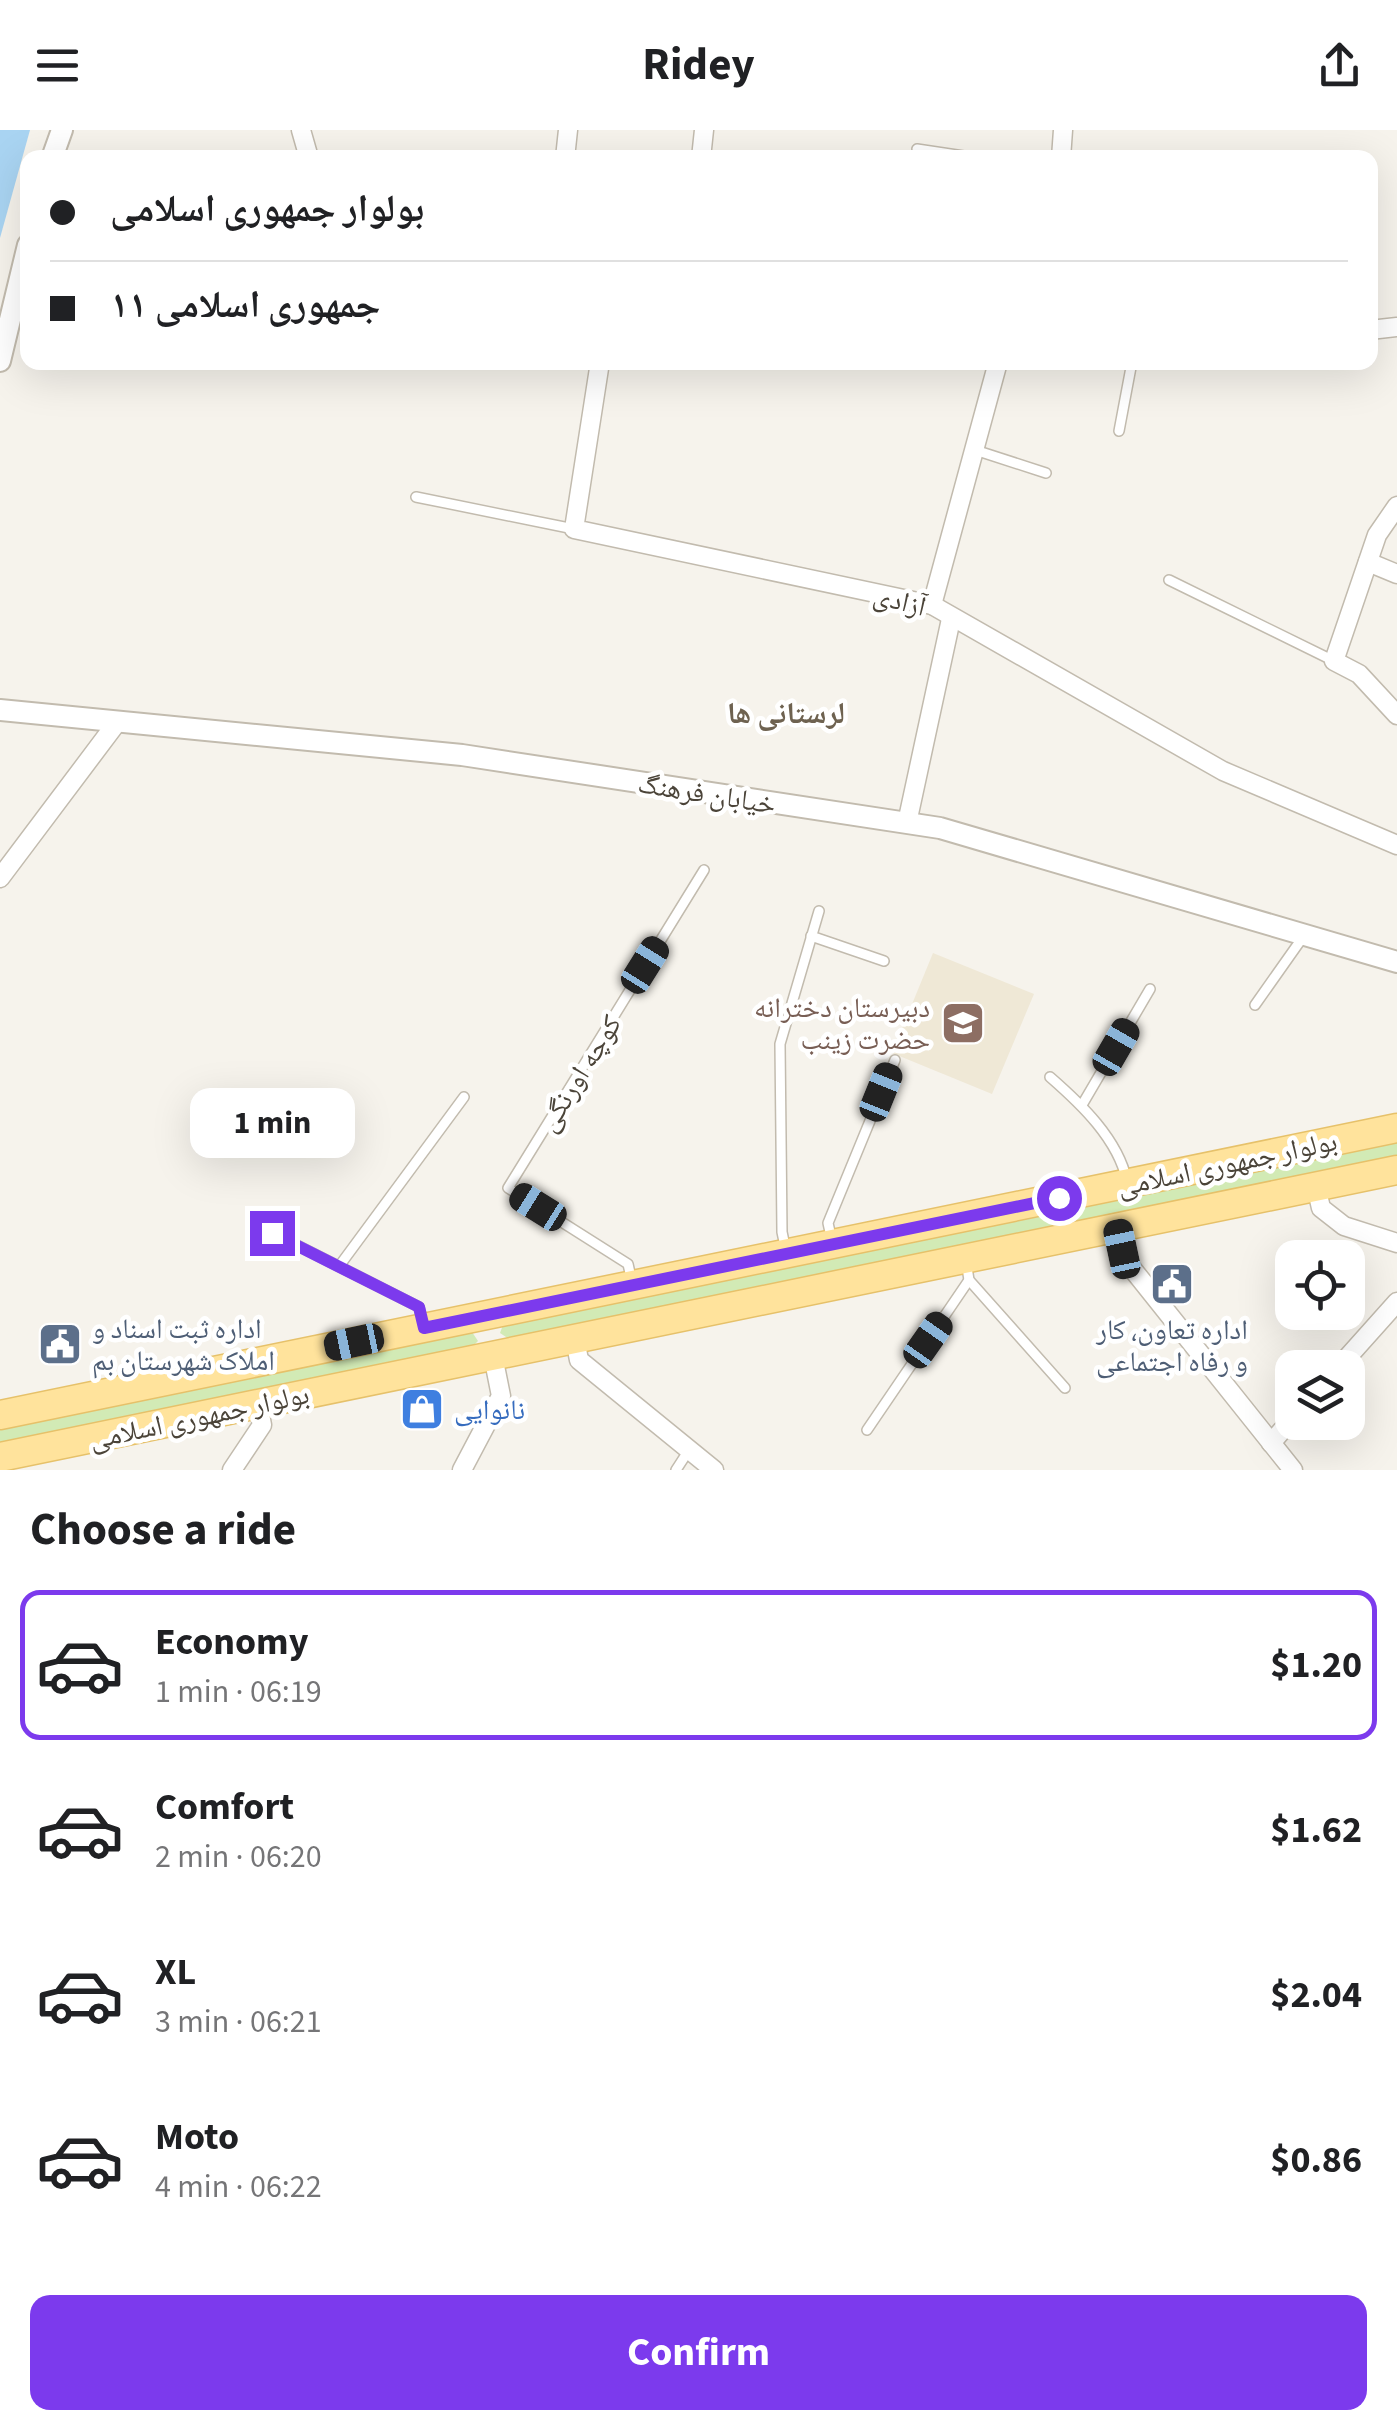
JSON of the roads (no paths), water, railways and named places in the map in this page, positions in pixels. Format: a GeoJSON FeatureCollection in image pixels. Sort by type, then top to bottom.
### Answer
{"type":"FeatureCollection","features":[{"type":"Feature","properties":{"kind":"main road","name":"بولوار جمهوری اسلامی"},"geometry":{"type":"LineString","coordinates":[[0,1415],[1397,1128]]}},
{"type":"Feature","properties":{"kind":"main road","name":"بولوار جمهوری اسلامی"},"geometry":{"type":"LineString","coordinates":[[0,1457],[575,1339],[967,1269],[1118,1228],[1397,1170]]}},
{"type":"Feature","properties":{"kind":"main road"},"geometry":{"type":"LineString","coordinates":[[485,1315],[493,1356]]}},
{"type":"Feature","properties":{"kind":"street"},"geometry":{"type":"LineString","coordinates":[[0,361],[20,303]]}},
{"type":"Feature","properties":{"kind":"street"},"geometry":{"type":"LineString","coordinates":[[574,529],[599,370]]}},
{"type":"Feature","properties":{"kind":"street"},"geometry":{"type":"LineString","coordinates":[[932,605],[996,370]]}},
{"type":"Feature","properties":{"kind":"street"},"geometry":{"type":"LineString","coordinates":[[1397,506],[1378,536],[1334,662],[1359,674],[1397,714]]}},
{"type":"Feature","properties":{"kind":"street","name":"آزادی"},"geometry":{"type":"LineString","coordinates":[[574,529],[932,605],[1223,771],[1397,845]]}},
{"type":"Feature","properties":{"kind":"street"},"geometry":{"type":"LineString","coordinates":[[1368,562],[1397,574]]}},
{"type":"Feature","properties":{"kind":"street"},"geometry":{"type":"LineString","coordinates":[[907,824],[951,619]]}},
{"type":"Feature","properties":{"kind":"street","name":"خیابان فرهنگ"},"geometry":{"type":"LineString","coordinates":[[0,710],[462,755],[940,828],[1397,962]]}},
{"type":"Feature","properties":{"kind":"street"},"geometry":{"type":"LineString","coordinates":[[0,878],[118,721]]}},
{"type":"Feature","properties":{"kind":"street"},"geometry":{"type":"LineString","coordinates":[[1316,1186],[1321,1208],[1344,1226],[1397,1243]]}},
{"type":"Feature","properties":{"kind":"street"},"geometry":{"type":"LineString","coordinates":[[1118,1228],[1130,1266],[1292,1470]]}},
{"type":"Feature","properties":{"kind":"street"},"geometry":{"type":"LineString","coordinates":[[1354,1350],[1397,1302]]}},
{"type":"Feature","properties":{"kind":"street"},"geometry":{"type":"LineString","coordinates":[[575,1339],[579,1360],[714,1470]]}},
{"type":"Feature","properties":{"kind":"street"},"geometry":{"type":"LineString","coordinates":[[462,1470],[502,1396],[493,1356]]}},
{"type":"Feature","properties":{"kind":"street"},"geometry":{"type":"LineString","coordinates":[[243,1465],[262,1425],[258,1404]]}},
{"type":"Feature","properties":{"kind":"street"},"geometry":{"type":"LineString","coordinates":[[1270,1443],[1275,1437]]}},
{"type":"Feature","properties":{"kind":"lane"},"geometry":{"type":"LineString","coordinates":[[1119,431],[1130,370]]}},
{"type":"Feature","properties":{"kind":"lane"},"geometry":{"type":"LineString","coordinates":[[974,450],[1046,473]]}},
{"type":"Feature","properties":{"kind":"lane","name":"آزادی"},"geometry":{"type":"LineString","coordinates":[[416,497],[574,529]]}},
{"type":"Feature","properties":{"kind":"lane"},"geometry":{"type":"LineString","coordinates":[[1169,580],[1334,662]]}},
{"type":"Feature","properties":{"kind":"lane","name":"کوچه اورنگی"},"geometry":{"type":"LineString","coordinates":[[632,1285],[628,1264],[508,1188],[704,870]]}},
{"type":"Feature","properties":{"kind":"lane"},"geometry":{"type":"LineString","coordinates":[[787,1254],[782,1232],[780,1044],[819,911]]}},
{"type":"Feature","properties":{"kind":"lane"},"geometry":{"type":"LineString","coordinates":[[1255,1005],[1304,935]]}},
{"type":"Feature","properties":{"kind":"lane"},"geometry":{"type":"LineString","coordinates":[[812,936],[884,962]]}},
{"type":"Feature","properties":{"kind":"lane"},"geometry":{"type":"LineString","coordinates":[[1082,1105],[1150,989]]}},
{"type":"Feature","properties":{"kind":"lane"},"geometry":{"type":"LineString","coordinates":[[832,1244],[828,1223],[894,1060]]}},
{"type":"Feature","properties":{"kind":"lane"},"geometry":{"type":"LineString","coordinates":[[1050,1077],[1082,1105],[1123,1162],[1128,1183]]}},
{"type":"Feature","properties":{"kind":"lane"},"geometry":{"type":"LineString","coordinates":[[340,1265],[464,1097]]}},
{"type":"Feature","properties":{"kind":"lane"},"geometry":{"type":"LineString","coordinates":[[272,1233],[419,1307],[424,1328]]}},
{"type":"Feature","properties":{"kind":"lane"},"geometry":{"type":"LineString","coordinates":[[867,1430],[967,1269],[1065,1388]]}},
{"type":"Feature","properties":{"kind":"lane"},"geometry":{"type":"LineString","coordinates":[[676,1470],[689,1450]]}},
{"type":"Feature","properties":{"kind":"water"},"geometry":{"type":"Polygon","coordinates":[[[0,130],[30,130],[24,150],[20,150],[20,166],[0,238],[0,130]]]}},
{"type":"Feature","properties":{"kind":"place","name":"دبیرستان دخترانه حضرت زینب"},"geometry":{"type":"Point","coordinates":[963,1023]}},
{"type":"Feature","properties":{"kind":"place","name":"اداره تعاون، کار و رفاه اجتماعی"},"geometry":{"type":"Point","coordinates":[1172,1284]}},
{"type":"Feature","properties":{"kind":"place","name":"اداره ثبت اسناد و املاک شهرستان بم"},"geometry":{"type":"Point","coordinates":[60,1344]}},
{"type":"Feature","properties":{"kind":"place","name":"نانوایی"},"geometry":{"type":"Point","coordinates":[422,1409]}},
{"type":"Feature","properties":{"kind":"district","name":"لرستانی ها"},"geometry":{"type":"Point","coordinates":[786,713]}}]}
